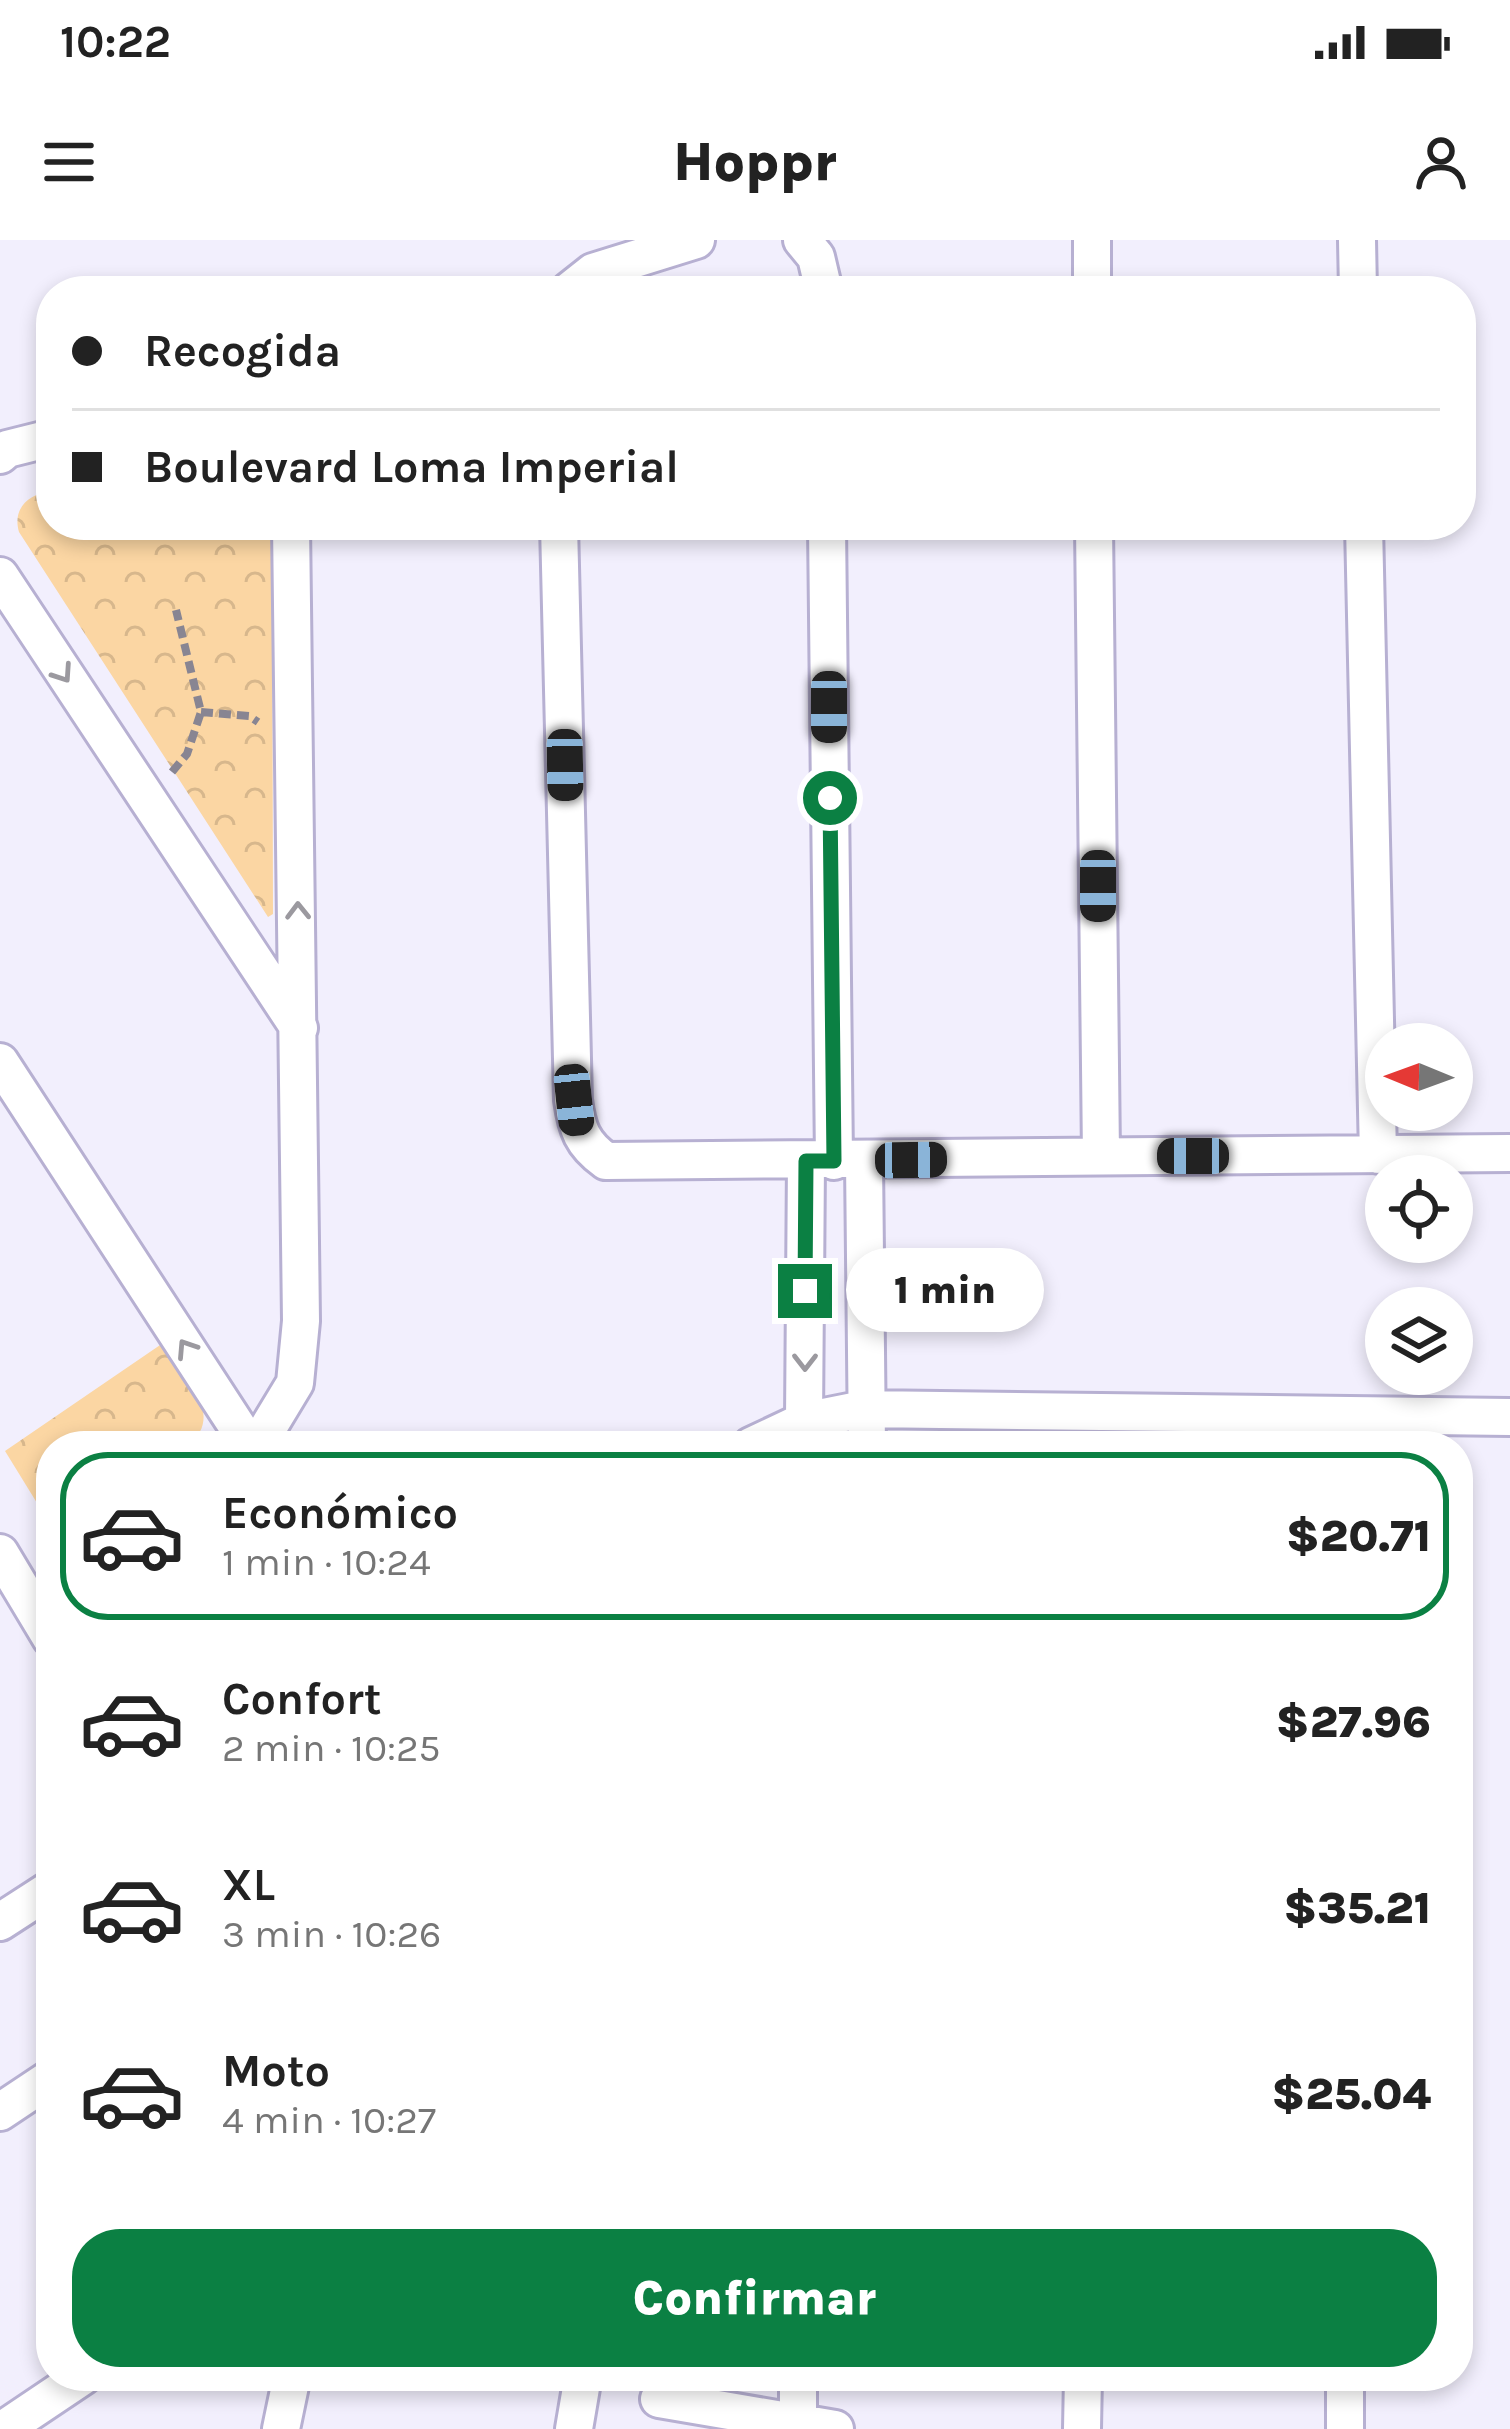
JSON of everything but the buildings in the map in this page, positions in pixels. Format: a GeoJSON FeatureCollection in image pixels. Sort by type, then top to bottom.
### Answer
{"type":"FeatureCollection","features":[{"type":"Feature","properties":{"kind":"street"},"geometry":{"type":"LineString","coordinates":[[588,276],[696,240]]}},
{"type":"Feature","properties":{"kind":"street"},"geometry":{"type":"LineString","coordinates":[[802,240],[816,257],[820,276]]}},
{"type":"Feature","properties":{"kind":"street"},"geometry":{"type":"LineString","coordinates":[[1092,240],[1092,276]]}},
{"type":"Feature","properties":{"kind":"street"},"geometry":{"type":"LineString","coordinates":[[1357,240],[1358,276]]}},
{"type":"Feature","properties":{"kind":"street"},"geometry":{"type":"LineString","coordinates":[[0,455],[36,442]]}},
{"type":"Feature","properties":{"kind":"street"},"geometry":{"type":"LineString","coordinates":[[264,1431],[295,1383],[301,1321],[291,540]]}},
{"type":"Feature","properties":{"kind":"street"},"geometry":{"type":"LineString","coordinates":[[559,540],[577,1128],[589,1149],[606,1161],[1365,1155]]}},
{"type":"Feature","properties":{"kind":"street"},"geometry":{"type":"LineString","coordinates":[[827,540],[835,1161],[866,1431]]}},
{"type":"Feature","properties":{"kind":"street"},"geometry":{"type":"LineString","coordinates":[[1094,540],[1101,1156]]}},
{"type":"Feature","properties":{"kind":"street"},"geometry":{"type":"LineString","coordinates":[[1364,540],[1378,1155],[1510,1153]]}},
{"type":"Feature","properties":{"kind":"street"},"geometry":{"type":"LineString","coordinates":[[0,576],[299,1028]]}},
{"type":"Feature","properties":{"kind":"street"},"geometry":{"type":"LineString","coordinates":[[0,1062],[244,1431]]}},
{"type":"Feature","properties":{"kind":"street"},"geometry":{"type":"LineString","coordinates":[[805,1421],[835,1161]]}},
{"type":"Feature","properties":{"kind":"street"},"geometry":{"type":"LineString","coordinates":[[783,1431],[805,1421],[864,1409],[1100,1429],[1356,1430],[1510,1417]]}},
{"type":"Feature","properties":{"kind":"street"},"geometry":{"type":"LineString","coordinates":[[0,1553],[36,1578]]}},
{"type":"Feature","properties":{"kind":"street"},"geometry":{"type":"LineString","coordinates":[[0,1922],[36,1899]]}},
{"type":"Feature","properties":{"kind":"street"},"geometry":{"type":"LineString","coordinates":[[0,2112],[36,2088]]}},
{"type":"Feature","properties":{"kind":"street"},"geometry":{"type":"LineString","coordinates":[[26,2423],[65,2391]]}},
{"type":"Feature","properties":{"kind":"street"},"geometry":{"type":"LineString","coordinates":[[281,2429],[289,2391]]}},
{"type":"Feature","properties":{"kind":"street"},"geometry":{"type":"LineString","coordinates":[[574,2429],[580,2391]]}},
{"type":"Feature","properties":{"kind":"street"},"geometry":{"type":"LineString","coordinates":[[798,2391],[798,2422]]}},
{"type":"Feature","properties":{"kind":"street"},"geometry":{"type":"LineString","coordinates":[[1082,2429],[1083,2391]]}},
{"type":"Feature","properties":{"kind":"street"},"geometry":{"type":"LineString","coordinates":[[1345,2391],[1345,2429]]}},
{"type":"Feature","properties":{"kind":"street"},"geometry":{"type":"LineString","coordinates":[[659,2399],[835,2429]]}},
{"type":"Feature","properties":{"kind":"path"},"geometry":{"type":"LineString","coordinates":[[148,801],[187,754],[201,712],[176,610]]}},
{"type":"Feature","properties":{"kind":"path"},"geometry":{"type":"LineString","coordinates":[[201,712],[248,716],[295,744]]}},
{"type":"Feature","properties":{"kind":"green space"},"geometry":{"type":"Polygon","coordinates":[[[36,495],[36,540],[272,540],[273,914],[268,917],[19,532],[18,516],[36,495]]]}},
{"type":"Feature","properties":{"kind":"green space"},"geometry":{"type":"Polygon","coordinates":[[[166,1341],[203,1409],[200,1431],[36,1431],[36,1501],[5,1451],[166,1341]]]}},
{"type":"Feature","properties":{"kind":"route"},"geometry":{"type":"LineString","coordinates":[[805,1291],[806,1161],[834,1161],[830,798]]}}]}
